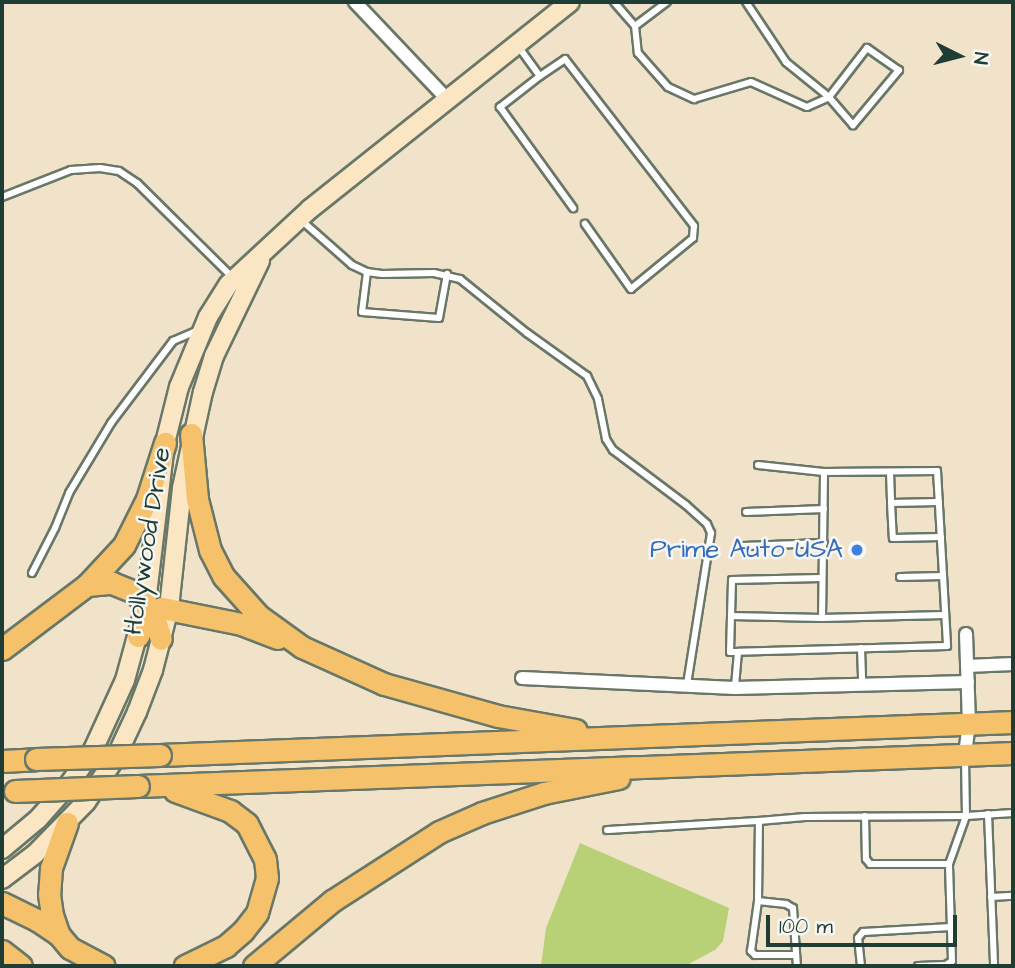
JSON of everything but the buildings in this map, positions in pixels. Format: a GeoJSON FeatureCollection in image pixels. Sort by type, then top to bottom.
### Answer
{"type":"FeatureCollection","features":[{"type":"Feature","properties":{"kind":"highway"},"geometry":{"type":"LineString","coordinates":[[191,434],[197,499],[210,550],[225,577],[259,616],[302,647]]}},
{"type":"Feature","properties":{"kind":"highway"},"geometry":{"type":"LineString","coordinates":[[2,649],[87,585],[124,545],[137,525],[166,443]]}},
{"type":"Feature","properties":{"kind":"highway"},"geometry":{"type":"LineString","coordinates":[[87,585],[111,583],[124,586],[156,607],[241,624],[302,647],[348,670],[433,699],[498,716],[616,737]]}},
{"type":"Feature","properties":{"kind":"highway"},"geometry":{"type":"LineString","coordinates":[[138,636],[146,615],[156,607]]}},
{"type":"Feature","properties":{"kind":"highway"},"geometry":{"type":"LineString","coordinates":[[156,607],[161,639]]}},
{"type":"Feature","properties":{"kind":"highway"},"geometry":{"type":"LineString","coordinates":[[2,761],[1013,722]]}},
{"type":"Feature","properties":{"kind":"highway"},"geometry":{"type":"LineString","coordinates":[[8,791],[1013,753]]}},
{"type":"Feature","properties":{"kind":"highway"},"geometry":{"type":"LineString","coordinates":[[254,966],[332,901],[439,832],[482,813],[544,793],[691,765]]}},
{"type":"Feature","properties":{"kind":"highway"},"geometry":{"type":"LineString","coordinates":[[160,786],[230,811],[247,824],[265,859],[267,878],[257,914],[226,946],[185,966]]}},
{"type":"Feature","properties":{"kind":"highway"},"geometry":{"type":"LineString","coordinates":[[59,935],[49,894],[51,868],[67,824]]}},
{"type":"Feature","properties":{"kind":"highway"},"geometry":{"type":"LineString","coordinates":[[2,903],[37,920],[84,957],[104,966]]}},
{"type":"Feature","properties":{"kind":"highway"},"geometry":{"type":"LineString","coordinates":[[2,951],[21,966]]}},
{"type":"Feature","properties":{"kind":"main road","name":"Hollywood Drive"},"geometry":{"type":"LineString","coordinates":[[156,607],[166,443],[178,387],[202,329],[235,279],[300,219],[570,2]]}},
{"type":"Feature","properties":{"kind":"main road","name":"Hollywood Drive"},"geometry":{"type":"LineString","coordinates":[[156,607],[191,434],[214,356],[263,255]]}},
{"type":"Feature","properties":{"kind":"main road","name":"Hollywood Drive"},"geometry":{"type":"LineString","coordinates":[[2,849],[38,819],[70,783],[93,750],[125,680],[138,636]]}},
{"type":"Feature","properties":{"kind":"main road","name":"Hollywood Drive"},"geometry":{"type":"LineString","coordinates":[[2,879],[35,854],[67,824],[116,757],[136,712],[161,639]]}},
{"type":"Feature","properties":{"kind":"street"},"geometry":{"type":"LineString","coordinates":[[355,2],[448,100]]}},
{"type":"Feature","properties":{"kind":"street"},"geometry":{"type":"LineString","coordinates":[[965,755],[969,724],[966,634]]}},
{"type":"Feature","properties":{"kind":"street"},"geometry":{"type":"LineString","coordinates":[[967,666],[1013,664]]}},
{"type":"Feature","properties":{"kind":"street"},"geometry":{"type":"LineString","coordinates":[[522,678],[735,688],[968,682]]}},
{"type":"Feature","properties":{"kind":"lane"},"geometry":{"type":"LineString","coordinates":[[614,2],[635,26],[638,54],[668,87],[694,99],[751,82],[807,107],[829,97],[867,48],[899,70],[853,125],[829,97],[786,62],[746,2]]}},
{"type":"Feature","properties":{"kind":"lane"},"geometry":{"type":"LineString","coordinates":[[635,26],[667,2]]}},
{"type":"Feature","properties":{"kind":"lane"},"geometry":{"type":"LineString","coordinates":[[516,45],[540,75]]}},
{"type":"Feature","properties":{"kind":"lane"},"geometry":{"type":"LineString","coordinates":[[573,208],[500,107],[565,59],[694,226],[693,238],[631,289],[585,224]]}},
{"type":"Feature","properties":{"kind":"lane"},"geometry":{"type":"LineString","coordinates":[[2,197],[71,170],[100,168],[119,171],[137,183],[235,279]]}},
{"type":"Feature","properties":{"kind":"lane"},"geometry":{"type":"LineString","coordinates":[[300,219],[352,265],[367,272],[447,274],[472,286],[527,333],[587,376],[598,399],[606,439],[613,450],[707,524],[712,543],[687,685]]}},
{"type":"Feature","properties":{"kind":"lane"},"geometry":{"type":"LineString","coordinates":[[367,272],[362,312],[439,318],[447,274]]}},
{"type":"Feature","properties":{"kind":"lane"},"geometry":{"type":"LineString","coordinates":[[32,573],[69,493],[111,422],[173,341],[202,329]]}},
{"type":"Feature","properties":{"kind":"lane"},"geometry":{"type":"LineString","coordinates":[[758,466],[824,472],[937,471],[947,646],[730,652],[732,580],[821,578]]}},
{"type":"Feature","properties":{"kind":"lane"},"geometry":{"type":"LineString","coordinates":[[822,618],[824,472]]}},
{"type":"Feature","properties":{"kind":"lane"},"geometry":{"type":"LineString","coordinates":[[890,472],[893,538],[941,537]]}},
{"type":"Feature","properties":{"kind":"lane"},"geometry":{"type":"LineString","coordinates":[[891,503],[939,502]]}},
{"type":"Feature","properties":{"kind":"lane"},"geometry":{"type":"LineString","coordinates":[[746,512],[824,509]]}},
{"type":"Feature","properties":{"kind":"lane"},"geometry":{"type":"LineString","coordinates":[[743,546],[824,543]]}},
{"type":"Feature","properties":{"kind":"lane"},"geometry":{"type":"LineString","coordinates":[[900,577],[943,576]]}},
{"type":"Feature","properties":{"kind":"lane"},"geometry":{"type":"LineString","coordinates":[[732,616],[822,618],[945,615]]}},
{"type":"Feature","properties":{"kind":"lane"},"geometry":{"type":"LineString","coordinates":[[861,648],[862,685]]}},
{"type":"Feature","properties":{"kind":"lane"},"geometry":{"type":"LineString","coordinates":[[735,688],[738,652]]}},
{"type":"Feature","properties":{"kind":"lane"},"geometry":{"type":"LineString","coordinates":[[918,966],[950,964],[949,864],[966,816],[965,755]]}},
{"type":"Feature","properties":{"kind":"lane"},"geometry":{"type":"LineString","coordinates":[[607,830],[805,817],[1013,813]]}},
{"type":"Feature","properties":{"kind":"lane"},"geometry":{"type":"LineString","coordinates":[[988,814],[994,966]]}},
{"type":"Feature","properties":{"kind":"lane"},"geometry":{"type":"LineString","coordinates":[[865,816],[866,859],[870,864],[949,864]]}},
{"type":"Feature","properties":{"kind":"lane"},"geometry":{"type":"LineString","coordinates":[[759,821],[758,901],[751,951],[755,955],[796,955]]}},
{"type":"Feature","properties":{"kind":"lane"},"geometry":{"type":"LineString","coordinates":[[991,897],[1013,896]]}},
{"type":"Feature","properties":{"kind":"lane"},"geometry":{"type":"LineString","coordinates":[[758,901],[786,904],[793,908],[797,966]]}},
{"type":"Feature","properties":{"kind":"lane"},"geometry":{"type":"LineString","coordinates":[[861,966],[858,938],[863,932],[951,927]]}},
{"type":"Feature","properties":{"kind":"green space"},"geometry":{"type":"Polygon","coordinates":[[[580,843],[729,908],[723,941],[715,950],[685,966],[541,966],[546,928],[580,843]]]}},
{"type":"Feature","properties":{"kind":"place","name":"Prime Auto USA"},"geometry":{"type":"Point","coordinates":[857,550]}}]}
